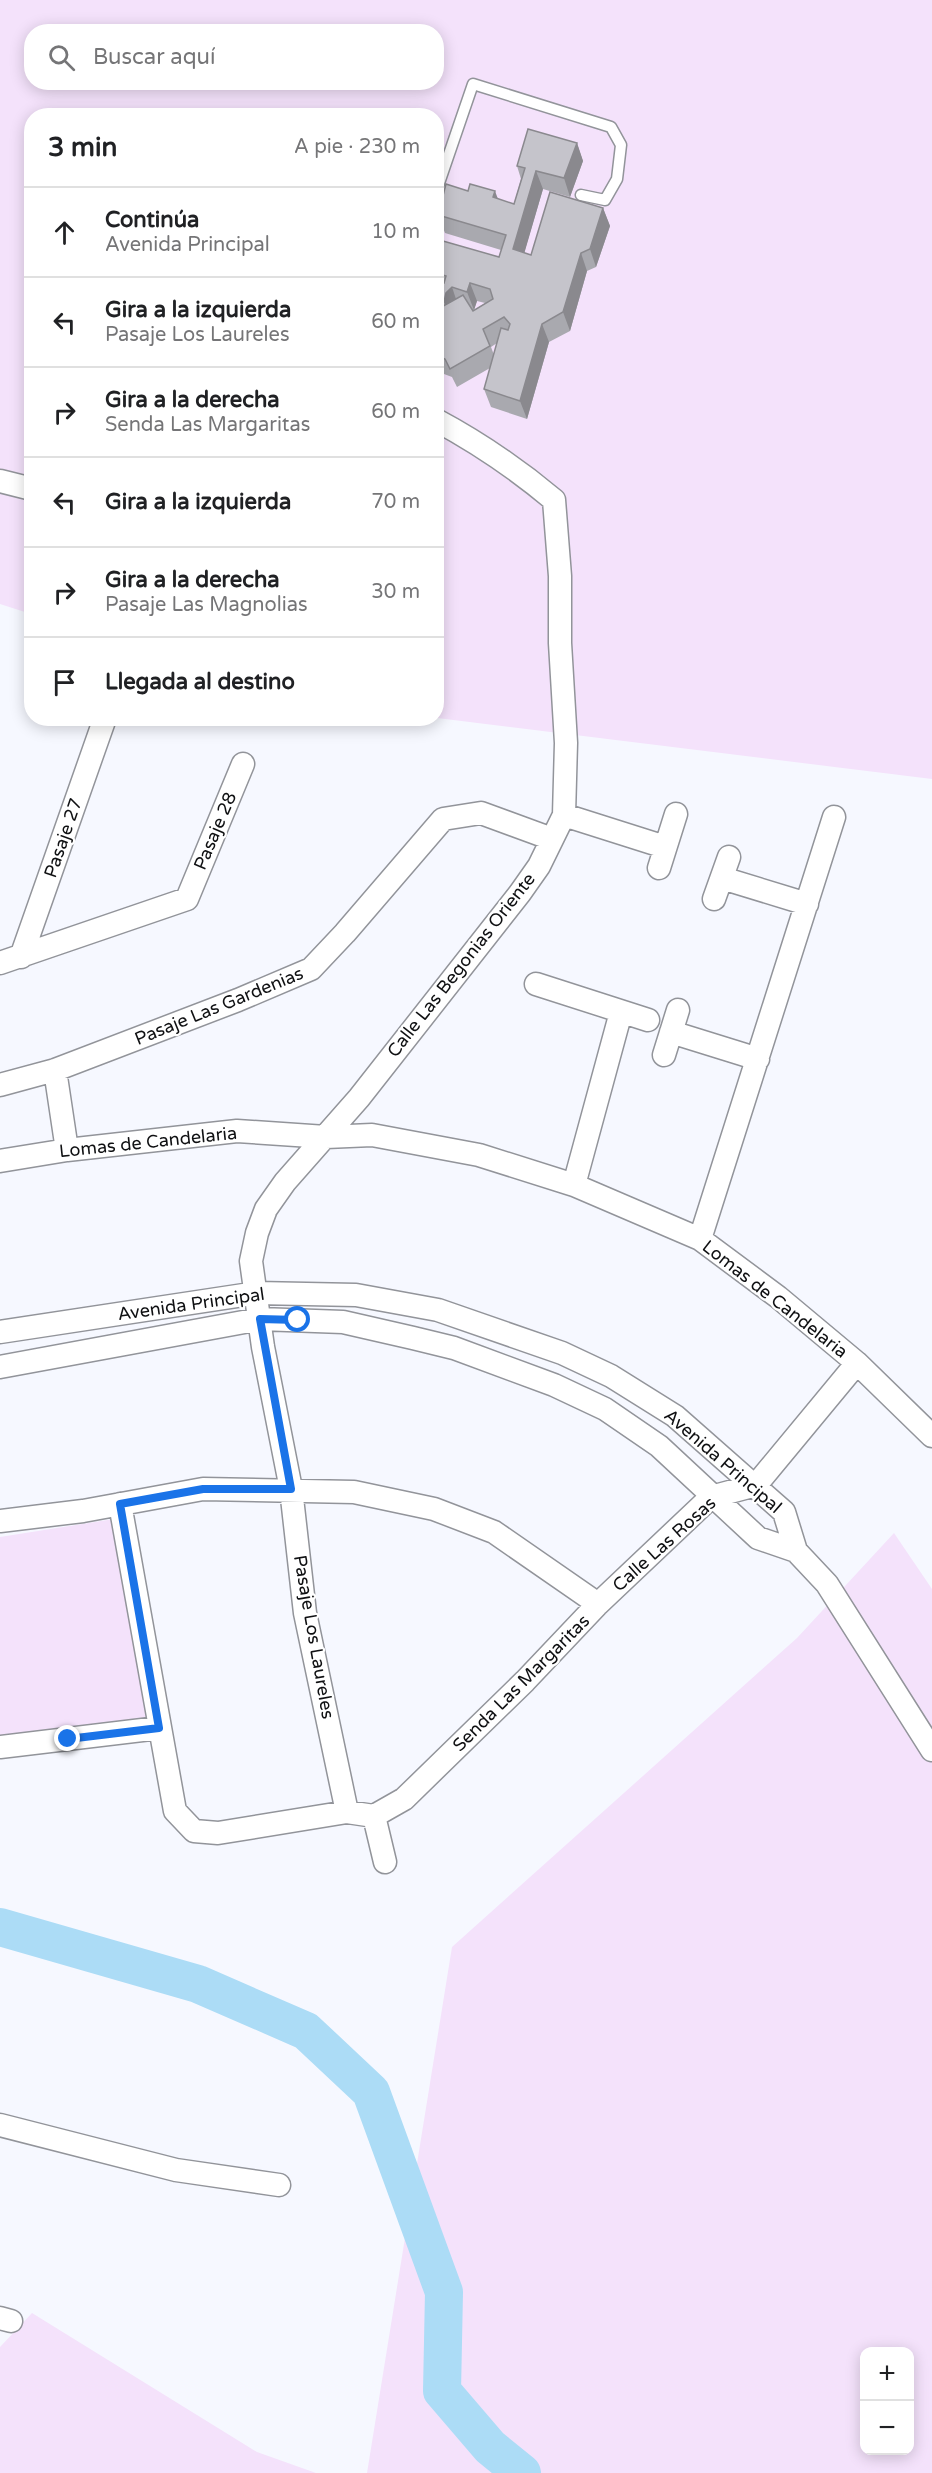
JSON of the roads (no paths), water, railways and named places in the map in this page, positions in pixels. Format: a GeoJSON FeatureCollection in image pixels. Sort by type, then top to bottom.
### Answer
{"type":"FeatureCollection","features":[{"type":"Feature","properties":{"kind":"street","name":"Calle Las Begonias Oriente"},"geometry":{"type":"LineString","coordinates":[[260,1319],[251,1261],[257,1233],[266,1209],[285,1182],[326,1137],[520,893],[538,866],[564,815],[566,743],[560,643],[560,576],[554,500],[506,461],[444,425]]}},
{"type":"Feature","properties":{"kind":"street"},"geometry":{"type":"LineString","coordinates":[[0,481],[24,487]]}},
{"type":"Feature","properties":{"kind":"street","name":"Pasaje 27"},"geometry":{"type":"LineString","coordinates":[[11,960],[102,726]]}},
{"type":"Feature","properties":{"kind":"street","name":"Pasaje 28"},"geometry":{"type":"LineString","coordinates":[[11,960],[187,899],[243,764]]}},
{"type":"Feature","properties":{"kind":"street","name":"Pasaje Las Gardenias"},"geometry":{"type":"LineString","coordinates":[[0,1085],[54,1070],[238,1000],[311,969],[443,819],[481,813],[552,839]]}},
{"type":"Feature","properties":{"kind":"street"},"geometry":{"type":"LineString","coordinates":[[564,815],[662,857],[676,814]]}},
{"type":"Feature","properties":{"kind":"street"},"geometry":{"type":"LineString","coordinates":[[700,1239],[834,817]]}},
{"type":"Feature","properties":{"kind":"street"},"geometry":{"type":"LineString","coordinates":[[722,878],[807,904]]}},
{"type":"Feature","properties":{"kind":"street"},"geometry":{"type":"LineString","coordinates":[[536,984],[648,1020]]}},
{"type":"Feature","properties":{"kind":"street"},"geometry":{"type":"LineString","coordinates":[[664,1055],[678,1010]]}},
{"type":"Feature","properties":{"kind":"street"},"geometry":{"type":"LineString","coordinates":[[574,1185],[621,1012]]}},
{"type":"Feature","properties":{"kind":"street"},"geometry":{"type":"LineString","coordinates":[[671,1032],[758,1059]]}},
{"type":"Feature","properties":{"kind":"street"},"geometry":{"type":"LineString","coordinates":[[54,1070],[68,1150]]}},
{"type":"Feature","properties":{"kind":"street","name":"Lomas de Candelaria"},"geometry":{"type":"LineString","coordinates":[[0,1161],[68,1150],[237,1131],[326,1137],[372,1135],[478,1155],[574,1185],[700,1239],[778,1297],[857,1363],[930,1435]]}},
{"type":"Feature","properties":{"kind":"street","name":"Avenida Principal"},"geometry":{"type":"LineString","coordinates":[[0,1332],[257,1293],[356,1295],[438,1310],[562,1353],[611,1376],[675,1416],[784,1512],[796,1551]]}},
{"type":"Feature","properties":{"kind":"street","name":"Avenida Principal"},"geometry":{"type":"LineString","coordinates":[[0,1367],[260,1319],[355,1324],[454,1348],[554,1385],[605,1409],[659,1446],[711,1497],[759,1538],[796,1551]]}},
{"type":"Feature","properties":{"kind":"street","name":"Pasaje Los Laureles"},"geometry":{"type":"LineString","coordinates":[[260,1319],[291,1489],[305,1613],[348,1812]]}},
{"type":"Feature","properties":{"kind":"street"},"geometry":{"type":"LineString","coordinates":[[756,1485],[857,1363]]}},
{"type":"Feature","properties":{"kind":"street","name":"Calle Las Rosas"},"geometry":{"type":"LineString","coordinates":[[598,1604],[711,1497],[756,1485]]}},
{"type":"Feature","properties":{"kind":"street","name":"Senda Las Margaritas"},"geometry":{"type":"LineString","coordinates":[[0,1521],[120,1504],[203,1489],[354,1492],[444,1512],[495,1532],[598,1604],[525,1681],[404,1799],[374,1816]]}},
{"type":"Feature","properties":{"kind":"street"},"geometry":{"type":"LineString","coordinates":[[120,1504],[175,1811],[194,1831],[218,1833],[348,1812],[374,1816],[386,1862]]}},
{"type":"Feature","properties":{"kind":"street"},"geometry":{"type":"LineString","coordinates":[[796,1551],[827,1584],[932,1750]]}},
{"type":"Feature","properties":{"kind":"street"},"geometry":{"type":"LineString","coordinates":[[0,1747],[159,1728]]}},
{"type":"Feature","properties":{"kind":"street"},"geometry":{"type":"LineString","coordinates":[[0,2125],[176,2170],[279,2185]]}},
{"type":"Feature","properties":{"kind":"lane"},"geometry":{"type":"LineString","coordinates":[[444,169],[473,84],[611,127],[621,145],[617,179],[604,200],[581,195]]}},
{"type":"Feature","properties":{"kind":"waterway"},"geometry":{"type":"LineString","coordinates":[[0,1927],[198,1984],[306,2031],[371,2092],[444,2292],[442,2391],[490,2447],[522,2473]]}}]}
